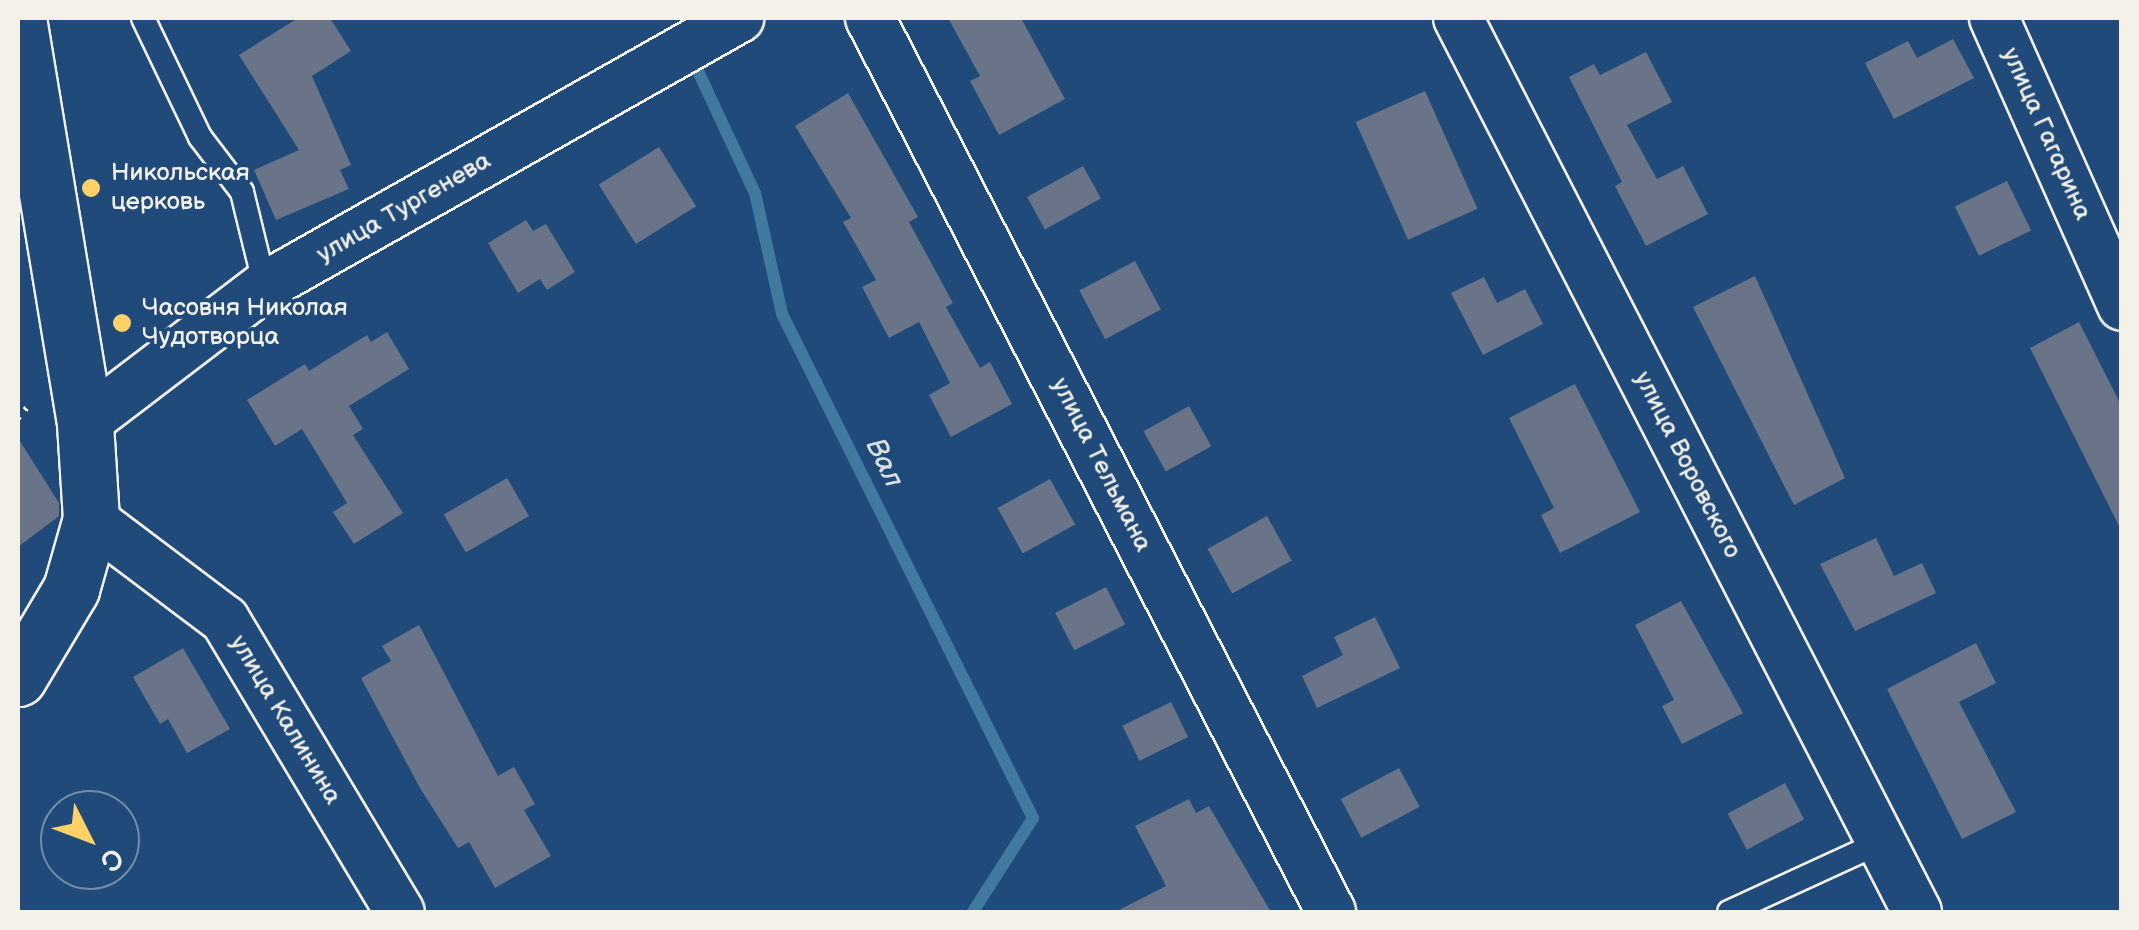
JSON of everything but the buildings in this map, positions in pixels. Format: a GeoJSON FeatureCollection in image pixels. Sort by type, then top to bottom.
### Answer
{"type":"FeatureCollection","features":[{"type":"Feature","properties":{"kind":"street","name":"улица Тургенева"},"geometry":{"type":"LineString","coordinates":[[84,424],[266,286],[740,18]]}},
{"type":"Feature","properties":{"kind":"street","name":"улица Тельмана"},"geometry":{"type":"LineString","coordinates":[[870,18],[1331,912]]}},
{"type":"Feature","properties":{"kind":"street","name":"улица Воровского"},"geometry":{"type":"LineString","coordinates":[[1458,18],[1917,912]]}},
{"type":"Feature","properties":{"kind":"street","name":"улица Гагарина"},"geometry":{"type":"LineString","coordinates":[[1994,18],[2122,306]]}},
{"type":"Feature","properties":{"kind":"street"},"geometry":{"type":"LineString","coordinates":[[18,678],[71,589],[91,519],[84,424],[20,34]]}},
{"type":"Feature","properties":{"kind":"street","name":"улица Калинина"},"geometry":{"type":"LineString","coordinates":[[91,519],[225,620],[400,912]]}},
{"type":"Feature","properties":{"kind":"lane"},"geometry":{"type":"LineString","coordinates":[[143,18],[200,137],[242,192],[266,286]]}},
{"type":"Feature","properties":{"kind":"lane"},"geometry":{"type":"LineString","coordinates":[[1729,912],[1880,842]]}},
{"type":"Feature","properties":{"kind":"waterway","name":"Вал"},"geometry":{"type":"LineString","coordinates":[[691,56],[755,193],[782,314],[1033,818],[973,912]]}},
{"type":"Feature","properties":{"kind":"place","name":"Никольская церковь"},"geometry":{"type":"Point","coordinates":[91,188]}},
{"type":"Feature","properties":{"kind":"place","name":"Часовня Николая Чудотворца"},"geometry":{"type":"Point","coordinates":[122,323]}}]}
